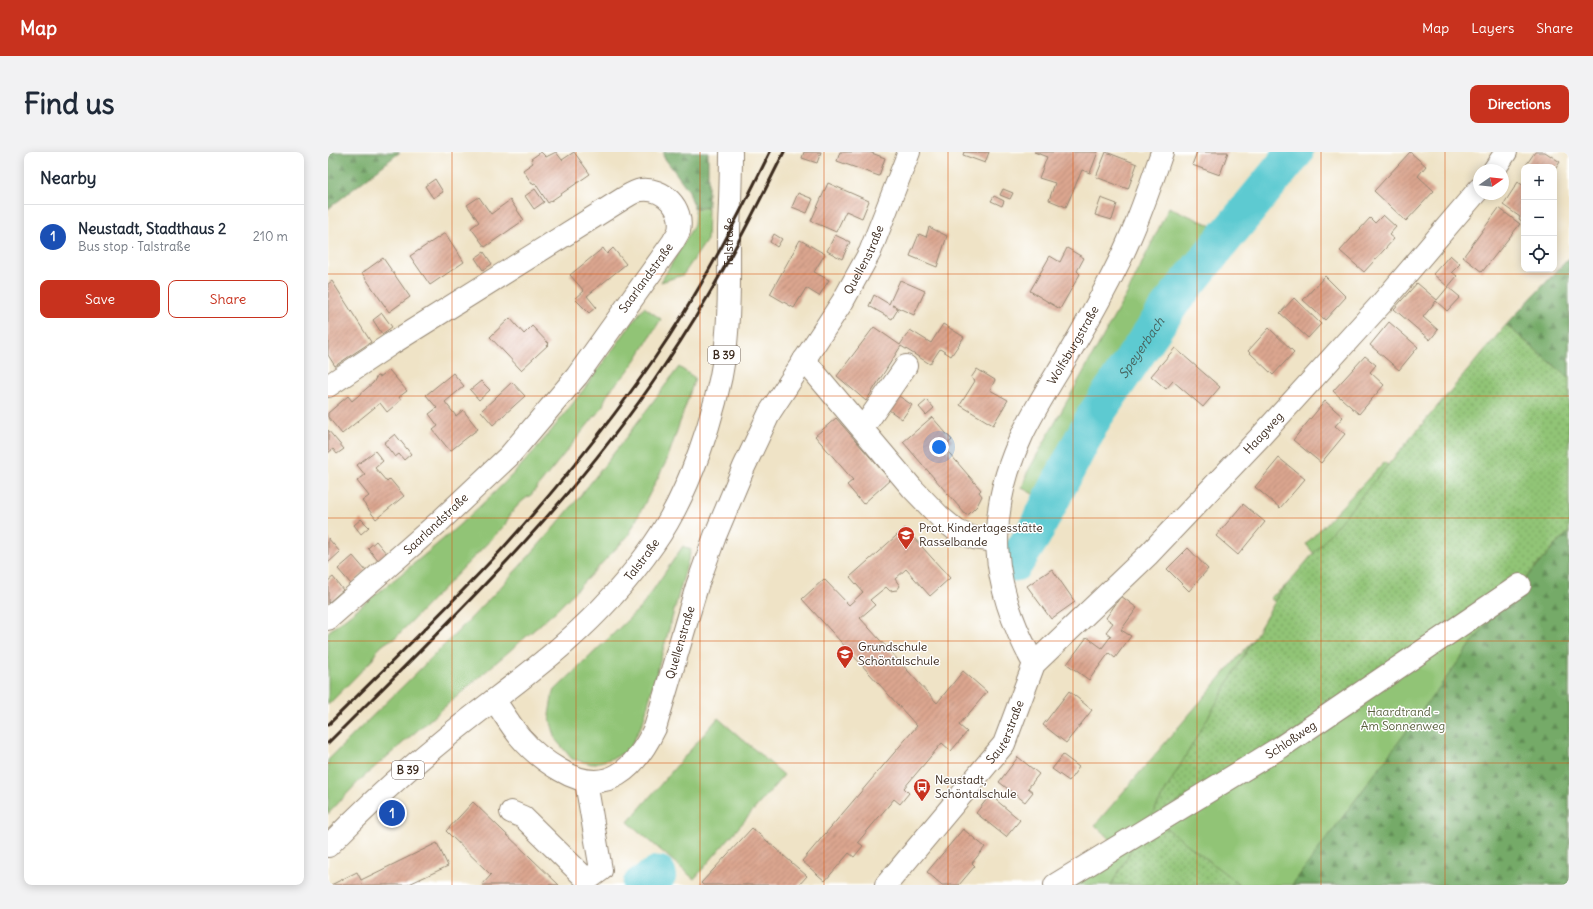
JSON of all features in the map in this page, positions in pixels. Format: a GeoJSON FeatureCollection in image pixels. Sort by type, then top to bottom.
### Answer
{"type":"FeatureCollection","features":[{"type":"Feature","properties":{"kind":"street","name":"Talstraße"},"geometry":{"type":"LineString","coordinates":[[328,846],[410,768],[494,700],[537,668],[567,642],[615,594],[654,544],[670,517],[685,486],[714,406],[725,353],[729,304],[731,152]]}},
{"type":"Feature","properties":{"kind":"street","name":"Quellenstraße"},"geometry":{"type":"LineString","coordinates":[[494,700],[520,738],[537,754],[572,777],[586,782],[611,779],[632,765],[645,749],[655,728],[714,536],[770,412],[843,301],[870,252],[909,152]]}},
{"type":"Feature","properties":{"kind":"street","name":"Wolfsburgstraße"},"geometry":{"type":"LineString","coordinates":[[996,541],[1008,470],[1023,433],[1082,332],[1126,247],[1162,152]]}},
{"type":"Feature","properties":{"kind":"street"},"geometry":{"type":"LineString","coordinates":[[1498,164],[1506,152]]}},
{"type":"Feature","properties":{"kind":"street","name":"Saarlandstraße"},"geometry":{"type":"LineString","coordinates":[[328,386],[391,344],[624,198],[640,190],[650,190],[669,199],[676,207],[679,230],[673,242],[577,376],[509,456],[440,521],[328,619]]}},
{"type":"Feature","properties":{"kind":"street","name":"Haagweg"},"geometry":{"type":"LineString","coordinates":[[1034,664],[1149,554],[1262,436],[1381,304],[1473,196]]}},
{"type":"Feature","properties":{"kind":"street"},"geometry":{"type":"LineString","coordinates":[[804,360],[863,428],[912,488],[939,516],[957,531],[974,538],[996,541],[1003,593],[1014,624],[1034,664]]}},
{"type":"Feature","properties":{"kind":"street"},"geometry":{"type":"LineString","coordinates":[[863,428],[906,366]]}},
{"type":"Feature","properties":{"kind":"street","name":"Schloßweg"},"geometry":{"type":"LineString","coordinates":[[1054,885],[1281,747],[1520,585]]}},
{"type":"Feature","properties":{"kind":"street","name":"Sauterstraße"},"geometry":{"type":"LineString","coordinates":[[886,885],[1004,744],[1034,664]]}},
{"type":"Feature","properties":{"kind":"street"},"geometry":{"type":"LineString","coordinates":[[511,812],[523,817],[587,880],[601,870],[586,782]]}},
{"type":"Feature","properties":{"kind":"green space"},"geometry":{"type":"Polygon","coordinates":[[[328,152],[400,152],[328,209],[328,152]]]}},
{"type":"Feature","properties":{"kind":"green space"},"geometry":{"type":"Polygon","coordinates":[[[664,152],[708,152],[708,206],[694,208],[689,191],[663,156],[664,152]]]}},
{"type":"Feature","properties":{"kind":"green space"},"geometry":{"type":"Polygon","coordinates":[[[708,207],[707,240],[683,275],[661,282],[694,225],[695,209],[708,207]]]}},
{"type":"Feature","properties":{"kind":"green space"},"geometry":{"type":"Polygon","coordinates":[[[1169,207],[1219,229],[1149,323],[1087,414],[1044,500],[1022,488],[1027,473],[1129,290],[1169,207]]]}},
{"type":"Feature","properties":{"kind":"green space"},"geometry":{"type":"Polygon","coordinates":[[[1569,258],[1569,378],[1506,325],[1569,258]]]}},
{"type":"Feature","properties":{"kind":"green space"},"geometry":{"type":"Polygon","coordinates":[[[644,307],[661,319],[632,365],[607,395],[603,406],[531,495],[515,508],[505,525],[396,637],[385,643],[376,652],[373,659],[328,705],[328,632],[449,534],[517,470],[567,411],[644,307]]]}},
{"type":"Feature","properties":{"kind":"green space","name":"Haardtrand - Am Sonnenweg"},"geometry":{"type":"Polygon","coordinates":[[[1569,307],[1569,885],[1068,885],[1120,849],[1095,825],[1281,607],[1270,598],[1319,560],[1306,544],[1384,462],[1420,490],[1532,383],[1560,335],[1569,307]]]}},
{"type":"Feature","properties":{"kind":"green space"},"geometry":{"type":"Polygon","coordinates":[[[1506,325],[1569,378],[1569,532],[1556,544],[1493,615],[1152,817],[1240,885],[1111,885],[1280,593],[1506,325]]]}},
{"type":"Feature","properties":{"kind":"green space"},"geometry":{"type":"Polygon","coordinates":[[[679,367],[695,378],[667,460],[628,536],[557,610],[360,780],[328,814],[328,760],[445,645],[530,555],[589,485],[679,367]]]}},
{"type":"Feature","properties":{"kind":"green space"},"geometry":{"type":"Polygon","coordinates":[[[1569,532],[1569,885],[1292,885],[1493,615],[1556,544],[1569,532]]]}},
{"type":"Feature","properties":{"kind":"green space"},"geometry":{"type":"Polygon","coordinates":[[[683,546],[691,550],[643,722],[629,750],[614,758],[592,764],[572,759],[556,740],[549,715],[553,692],[642,606],[683,546]]]}},
{"type":"Feature","properties":{"kind":"green space"},"geometry":{"type":"Polygon","coordinates":[[[718,718],[784,775],[694,879],[628,822],[718,718]]]}},
{"type":"Feature","properties":{"kind":"building"},"geometry":{"type":"Polygon","coordinates":[[[541,152],[546,157],[556,152],[562,160],[574,152],[590,174],[548,203],[535,183],[532,184],[523,170],[533,163],[531,159],[541,152]]]}},
{"type":"Feature","properties":{"kind":"building"},"geometry":{"type":"Polygon","coordinates":[[[804,152],[821,152],[817,163],[802,158],[804,152]]]}},
{"type":"Feature","properties":{"kind":"building"},"geometry":{"type":"Polygon","coordinates":[[[840,152],[869,152],[885,158],[879,176],[837,161],[840,152]]]}},
{"type":"Feature","properties":{"kind":"building"},"geometry":{"type":"Polygon","coordinates":[[[964,152],[989,152],[985,163],[963,155],[964,152]]]}},
{"type":"Feature","properties":{"kind":"building"},"geometry":{"type":"Polygon","coordinates":[[[1034,152],[1098,152],[1090,173],[1082,170],[1066,207],[1049,200],[1055,183],[1039,178],[1047,157],[1034,152]]]}},
{"type":"Feature","properties":{"kind":"building"},"geometry":{"type":"Polygon","coordinates":[[[1106,152],[1137,164],[1128,189],[1096,177],[1106,152]]]}},
{"type":"Feature","properties":{"kind":"building"},"geometry":{"type":"Polygon","coordinates":[[[1197,152],[1228,152],[1220,175],[1192,165],[1197,152]]]}},
{"type":"Feature","properties":{"kind":"building"},"geometry":{"type":"Polygon","coordinates":[[[1410,152],[1426,166],[1418,176],[1434,191],[1406,221],[1374,191],[1410,152]]]}},
{"type":"Feature","properties":{"kind":"building"},"geometry":{"type":"Polygon","coordinates":[[[1535,152],[1545,152],[1560,162],[1557,166],[1557,164],[1527,164],[1535,152]]]}},
{"type":"Feature","properties":{"kind":"building"},"geometry":{"type":"Polygon","coordinates":[[[435,179],[443,192],[433,198],[425,186],[435,179]]]}},
{"type":"Feature","properties":{"kind":"building"},"geometry":{"type":"Polygon","coordinates":[[[1518,182],[1521,184],[1521,221],[1519,219],[1520,217],[1503,205],[1506,200],[1509,200],[1509,196],[1518,182]]]}},
{"type":"Feature","properties":{"kind":"building"},"geometry":{"type":"Polygon","coordinates":[[[828,183],[869,201],[862,218],[846,211],[836,232],[811,221],[828,183]]]}},
{"type":"Feature","properties":{"kind":"building"},"geometry":{"type":"Polygon","coordinates":[[[535,189],[544,202],[534,209],[525,196],[535,189]]]}},
{"type":"Feature","properties":{"kind":"building"},"geometry":{"type":"Polygon","coordinates":[[[1003,189],[1013,193],[1010,199],[1000,195],[1003,189]]]}},
{"type":"Feature","properties":{"kind":"building"},"geometry":{"type":"Polygon","coordinates":[[[798,193],[813,199],[807,213],[792,207],[798,193]]]}},
{"type":"Feature","properties":{"kind":"building"},"geometry":{"type":"Polygon","coordinates":[[[994,196],[1004,201],[1002,206],[991,201],[994,196]]]}},
{"type":"Feature","properties":{"kind":"building"},"geometry":{"type":"Polygon","coordinates":[[[479,197],[491,214],[510,200],[524,220],[485,247],[471,228],[479,222],[467,205],[479,197]]]}},
{"type":"Feature","properties":{"kind":"building"},"geometry":{"type":"Polygon","coordinates":[[[1101,198],[1117,204],[1112,220],[1095,215],[1101,198]]]}},
{"type":"Feature","properties":{"kind":"building"},"geometry":{"type":"Polygon","coordinates":[[[1499,208],[1520,224],[1482,272],[1463,257],[1499,208]]]}},
{"type":"Feature","properties":{"kind":"building"},"geometry":{"type":"Polygon","coordinates":[[[1383,215],[1396,227],[1389,235],[1394,239],[1364,272],[1340,251],[1370,218],[1375,223],[1383,215]]]}},
{"type":"Feature","properties":{"kind":"building"},"geometry":{"type":"Polygon","coordinates":[[[929,227],[947,236],[937,267],[910,256],[919,234],[926,237],[929,227]]]}},
{"type":"Feature","properties":{"kind":"building"},"geometry":{"type":"Polygon","coordinates":[[[445,233],[464,262],[430,285],[410,256],[445,233]]]}},
{"type":"Feature","properties":{"kind":"building"},"geometry":{"type":"Polygon","coordinates":[[[774,234],[782,239],[777,247],[770,242],[774,234]]]}},
{"type":"Feature","properties":{"kind":"building"},"geometry":{"type":"Polygon","coordinates":[[[835,235],[850,242],[842,259],[827,251],[835,235]]]}},
{"type":"Feature","properties":{"kind":"building"},"geometry":{"type":"Polygon","coordinates":[[[800,240],[825,254],[814,272],[829,280],[819,296],[806,288],[794,308],[770,294],[800,240]]]}},
{"type":"Feature","properties":{"kind":"building"},"geometry":{"type":"Polygon","coordinates":[[[603,248],[607,254],[613,248],[626,264],[587,296],[596,307],[589,313],[575,299],[584,291],[570,275],[603,248]]]}},
{"type":"Feature","properties":{"kind":"building"},"geometry":{"type":"Polygon","coordinates":[[[1067,248],[1084,258],[1077,271],[1080,274],[1060,309],[1030,291],[1050,256],[1060,262],[1067,248]]]}},
{"type":"Feature","properties":{"kind":"building"},"geometry":{"type":"Polygon","coordinates":[[[484,252],[492,264],[483,270],[475,258],[484,252]]]}},
{"type":"Feature","properties":{"kind":"building"},"geometry":{"type":"Polygon","coordinates":[[[1450,255],[1460,264],[1452,272],[1457,276],[1448,287],[1433,274],[1450,255]]]}},
{"type":"Feature","properties":{"kind":"building"},"geometry":{"type":"Polygon","coordinates":[[[383,258],[410,297],[389,312],[362,273],[383,258]]]}},
{"type":"Feature","properties":{"kind":"building"},"geometry":{"type":"Polygon","coordinates":[[[1325,276],[1346,297],[1325,320],[1303,300],[1325,276]]]}},
{"type":"Feature","properties":{"kind":"building"},"geometry":{"type":"Polygon","coordinates":[[[900,280],[925,291],[914,315],[892,305],[898,309],[892,319],[869,306],[874,295],[889,304],[900,280]]]}},
{"type":"Feature","properties":{"kind":"building"},"geometry":{"type":"Polygon","coordinates":[[[332,281],[371,342],[335,366],[328,355],[328,284],[332,281]]]}},
{"type":"Feature","properties":{"kind":"building"},"geometry":{"type":"Polygon","coordinates":[[[1417,283],[1437,300],[1448,287],[1460,297],[1447,311],[1436,301],[1423,317],[1438,330],[1430,340],[1394,309],[1417,283]]]}},
{"type":"Feature","properties":{"kind":"building"},"geometry":{"type":"Polygon","coordinates":[[[1294,298],[1321,324],[1308,338],[1280,313],[1294,298]]]}},
{"type":"Feature","properties":{"kind":"building"},"geometry":{"type":"Polygon","coordinates":[[[382,313],[392,327],[382,334],[373,320],[382,313]]]}},
{"type":"Feature","properties":{"kind":"building"},"geometry":{"type":"Polygon","coordinates":[[[510,318],[524,334],[532,326],[549,344],[521,370],[490,337],[510,318]]]}},
{"type":"Feature","properties":{"kind":"building"},"geometry":{"type":"Polygon","coordinates":[[[1389,322],[1418,347],[1399,370],[1370,345],[1389,322]]]}},
{"type":"Feature","properties":{"kind":"building"},"geometry":{"type":"Polygon","coordinates":[[[943,324],[964,337],[951,356],[940,349],[930,364],[901,346],[866,401],[837,376],[874,327],[900,345],[910,330],[931,343],[943,324]]]}},
{"type":"Feature","properties":{"kind":"building"},"geometry":{"type":"Polygon","coordinates":[[[1269,328],[1294,352],[1273,375],[1248,351],[1269,328]]]}},
{"type":"Feature","properties":{"kind":"building"},"geometry":{"type":"Polygon","coordinates":[[[1175,348],[1220,387],[1203,407],[1173,381],[1166,389],[1151,376],[1175,348]]]}},
{"type":"Feature","properties":{"kind":"building"},"geometry":{"type":"Polygon","coordinates":[[[1365,356],[1376,365],[1370,372],[1384,385],[1359,414],[1333,391],[1365,356]]]}},
{"type":"Feature","properties":{"kind":"building"},"geometry":{"type":"Polygon","coordinates":[[[977,369],[995,380],[990,390],[1008,400],[993,425],[960,405],[975,381],[971,378],[977,369]]]}},
{"type":"Feature","properties":{"kind":"building"},"geometry":{"type":"Polygon","coordinates":[[[389,370],[407,391],[399,397],[401,400],[387,412],[380,403],[342,434],[328,417],[328,413],[348,396],[352,401],[373,383],[377,376],[380,377],[389,370]]]}},
{"type":"Feature","properties":{"kind":"building"},"geometry":{"type":"Polygon","coordinates":[[[453,373],[464,386],[445,402],[456,416],[463,410],[478,429],[450,451],[433,430],[438,426],[429,414],[437,408],[426,395],[453,373]]]}},
{"type":"Feature","properties":{"kind":"building"},"geometry":{"type":"Polygon","coordinates":[[[481,381],[490,390],[479,400],[470,390],[481,381]]]}},
{"type":"Feature","properties":{"kind":"building"},"geometry":{"type":"Polygon","coordinates":[[[512,382],[525,396],[493,425],[481,411],[512,382]]]}},
{"type":"Feature","properties":{"kind":"building"},"geometry":{"type":"Polygon","coordinates":[[[896,394],[912,405],[902,419],[886,408],[896,394]]]}},
{"type":"Feature","properties":{"kind":"building"},"geometry":{"type":"Polygon","coordinates":[[[927,400],[934,408],[926,415],[919,407],[927,400]]]}},
{"type":"Feature","properties":{"kind":"building"},"geometry":{"type":"Polygon","coordinates":[[[1325,401],[1343,417],[1335,426],[1345,434],[1321,463],[1293,440],[1325,401]]]}},
{"type":"Feature","properties":{"kind":"building"},"geometry":{"type":"Polygon","coordinates":[[[932,417],[952,440],[944,447],[981,490],[979,492],[982,496],[977,506],[969,514],[966,515],[903,442],[932,417]]]}},
{"type":"Feature","properties":{"kind":"building"},"geometry":{"type":"Polygon","coordinates":[[[836,418],[890,480],[863,504],[847,485],[853,480],[815,436],[836,418]]]}},
{"type":"Feature","properties":{"kind":"building"},"geometry":{"type":"Polygon","coordinates":[[[328,430],[344,449],[337,454],[333,449],[328,453],[328,430]]]}},
{"type":"Feature","properties":{"kind":"building"},"geometry":{"type":"Polygon","coordinates":[[[395,434],[411,454],[404,460],[399,454],[395,457],[384,443],[395,434]]]}},
{"type":"Feature","properties":{"kind":"building"},"geometry":{"type":"Polygon","coordinates":[[[375,451],[383,461],[375,468],[387,482],[390,479],[404,496],[376,519],[362,501],[369,496],[357,481],[365,475],[357,465],[375,451]]]}},
{"type":"Feature","properties":{"kind":"building"},"geometry":{"type":"Polygon","coordinates":[[[1279,458],[1305,479],[1280,508],[1255,487],[1279,458]]]}},
{"type":"Feature","properties":{"kind":"building"},"geometry":{"type":"Polygon","coordinates":[[[1243,504],[1265,522],[1238,555],[1216,536],[1243,504]]]}},
{"type":"Feature","properties":{"kind":"building"},"geometry":{"type":"Polygon","coordinates":[[[361,519],[369,527],[361,534],[354,525],[361,519]]]}},
{"type":"Feature","properties":{"kind":"building"},"geometry":{"type":"Polygon","coordinates":[[[905,528],[950,578],[930,596],[906,569],[895,579],[900,586],[897,590],[890,591],[886,587],[870,600],[875,605],[860,618],[937,703],[963,671],[987,692],[959,725],[967,732],[951,751],[942,743],[904,788],[909,793],[900,804],[894,799],[858,842],[863,846],[854,857],[849,853],[825,881],[802,861],[917,726],[802,599],[824,579],[849,605],[863,592],[850,577],[905,528]]]}},
{"type":"Feature","properties":{"kind":"building"},"geometry":{"type":"Polygon","coordinates":[[[328,538],[340,552],[328,563],[328,538]]]}},
{"type":"Feature","properties":{"kind":"building"},"geometry":{"type":"Polygon","coordinates":[[[376,541],[387,554],[378,561],[368,548],[376,541]]]}},
{"type":"Feature","properties":{"kind":"building"},"geometry":{"type":"Polygon","coordinates":[[[1188,548],[1208,569],[1189,591],[1167,569],[1188,548]]]}},
{"type":"Feature","properties":{"kind":"building"},"geometry":{"type":"Polygon","coordinates":[[[353,556],[366,571],[351,584],[338,569],[353,556]]]}},
{"type":"Feature","properties":{"kind":"building"},"geometry":{"type":"Polygon","coordinates":[[[1052,569],[1075,602],[1051,619],[1027,586],[1052,569]]]}},
{"type":"Feature","properties":{"kind":"building"},"geometry":{"type":"Polygon","coordinates":[[[333,577],[343,590],[328,603],[328,581],[333,577]]]}},
{"type":"Feature","properties":{"kind":"building"},"geometry":{"type":"Polygon","coordinates":[[[1121,596],[1137,608],[1121,630],[1131,636],[1115,658],[1109,653],[1089,680],[1067,664],[1087,637],[1102,648],[1111,636],[1106,632],[1113,623],[1106,618],[1121,596]]]}},
{"type":"Feature","properties":{"kind":"building"},"geometry":{"type":"Polygon","coordinates":[[[1069,691],[1092,710],[1066,743],[1043,725],[1069,691]]]}},
{"type":"Feature","properties":{"kind":"building"},"geometry":{"type":"Polygon","coordinates":[[[1063,755],[1079,767],[1069,781],[1052,769],[1063,755]]]}},
{"type":"Feature","properties":{"kind":"building"},"geometry":{"type":"Polygon","coordinates":[[[1018,757],[1039,774],[1028,788],[1033,792],[1025,802],[999,782],[1018,757]]]}},
{"type":"Feature","properties":{"kind":"building"},"geometry":{"type":"Polygon","coordinates":[[[990,795],[1020,820],[1006,837],[976,813],[990,795]]]}},
{"type":"Feature","properties":{"kind":"building"},"geometry":{"type":"Polygon","coordinates":[[[473,802],[559,885],[482,885],[491,875],[446,831],[473,802]]]}},
{"type":"Feature","properties":{"kind":"building"},"geometry":{"type":"Polygon","coordinates":[[[752,828],[807,876],[799,885],[703,885],[701,883],[752,828]]]}},
{"type":"Feature","properties":{"kind":"building"},"geometry":{"type":"Polygon","coordinates":[[[963,829],[985,847],[972,863],[975,866],[959,885],[942,885],[927,872],[963,829]]]}},
{"type":"Feature","properties":{"kind":"building"},"geometry":{"type":"Polygon","coordinates":[[[437,843],[448,866],[407,885],[331,885],[357,872],[361,880],[437,843]]]}},
{"type":"Feature","properties":{"kind":"waterway","name":"Speyerbach"},"geometry":{"type":"LineString","coordinates":[[1015,563],[1033,535],[1094,417],[1172,302],[1295,152]]}},
{"type":"Feature","properties":{"kind":"waterway","name":"Speyerbach"},"geometry":{"type":"LineString","coordinates":[[641,885],[658,874]]}},
{"type":"Feature","properties":{"kind":"railway"},"geometry":{"type":"LineString","coordinates":[[328,725],[482,571],[543,503],[600,432],[637,384],[686,309],[730,232],[770,152]]}},
{"type":"Feature","properties":{"kind":"railway"},"geometry":{"type":"LineString","coordinates":[[328,743],[462,609],[548,516],[589,468],[627,418],[681,341],[713,288],[757,207],[784,152]]}},
{"type":"Feature","properties":{"kind":"place","name":"Prot. Kindertagesstätte Rasselbande"},"geometry":{"type":"Point","coordinates":[906,550]}},
{"type":"Feature","properties":{"kind":"place","name":"Grundschule Schöntalschule"},"geometry":{"type":"Point","coordinates":[845,669]}},
{"type":"Feature","properties":{"kind":"place","name":"Neustadt, Schöntalschule"},"geometry":{"type":"Point","coordinates":[922,802]}},
{"type":"Feature","properties":{"kind":"place","name":"Neustadt, Stadthaus 2"},"geometry":{"type":"Point","coordinates":[392,813]}}]}
